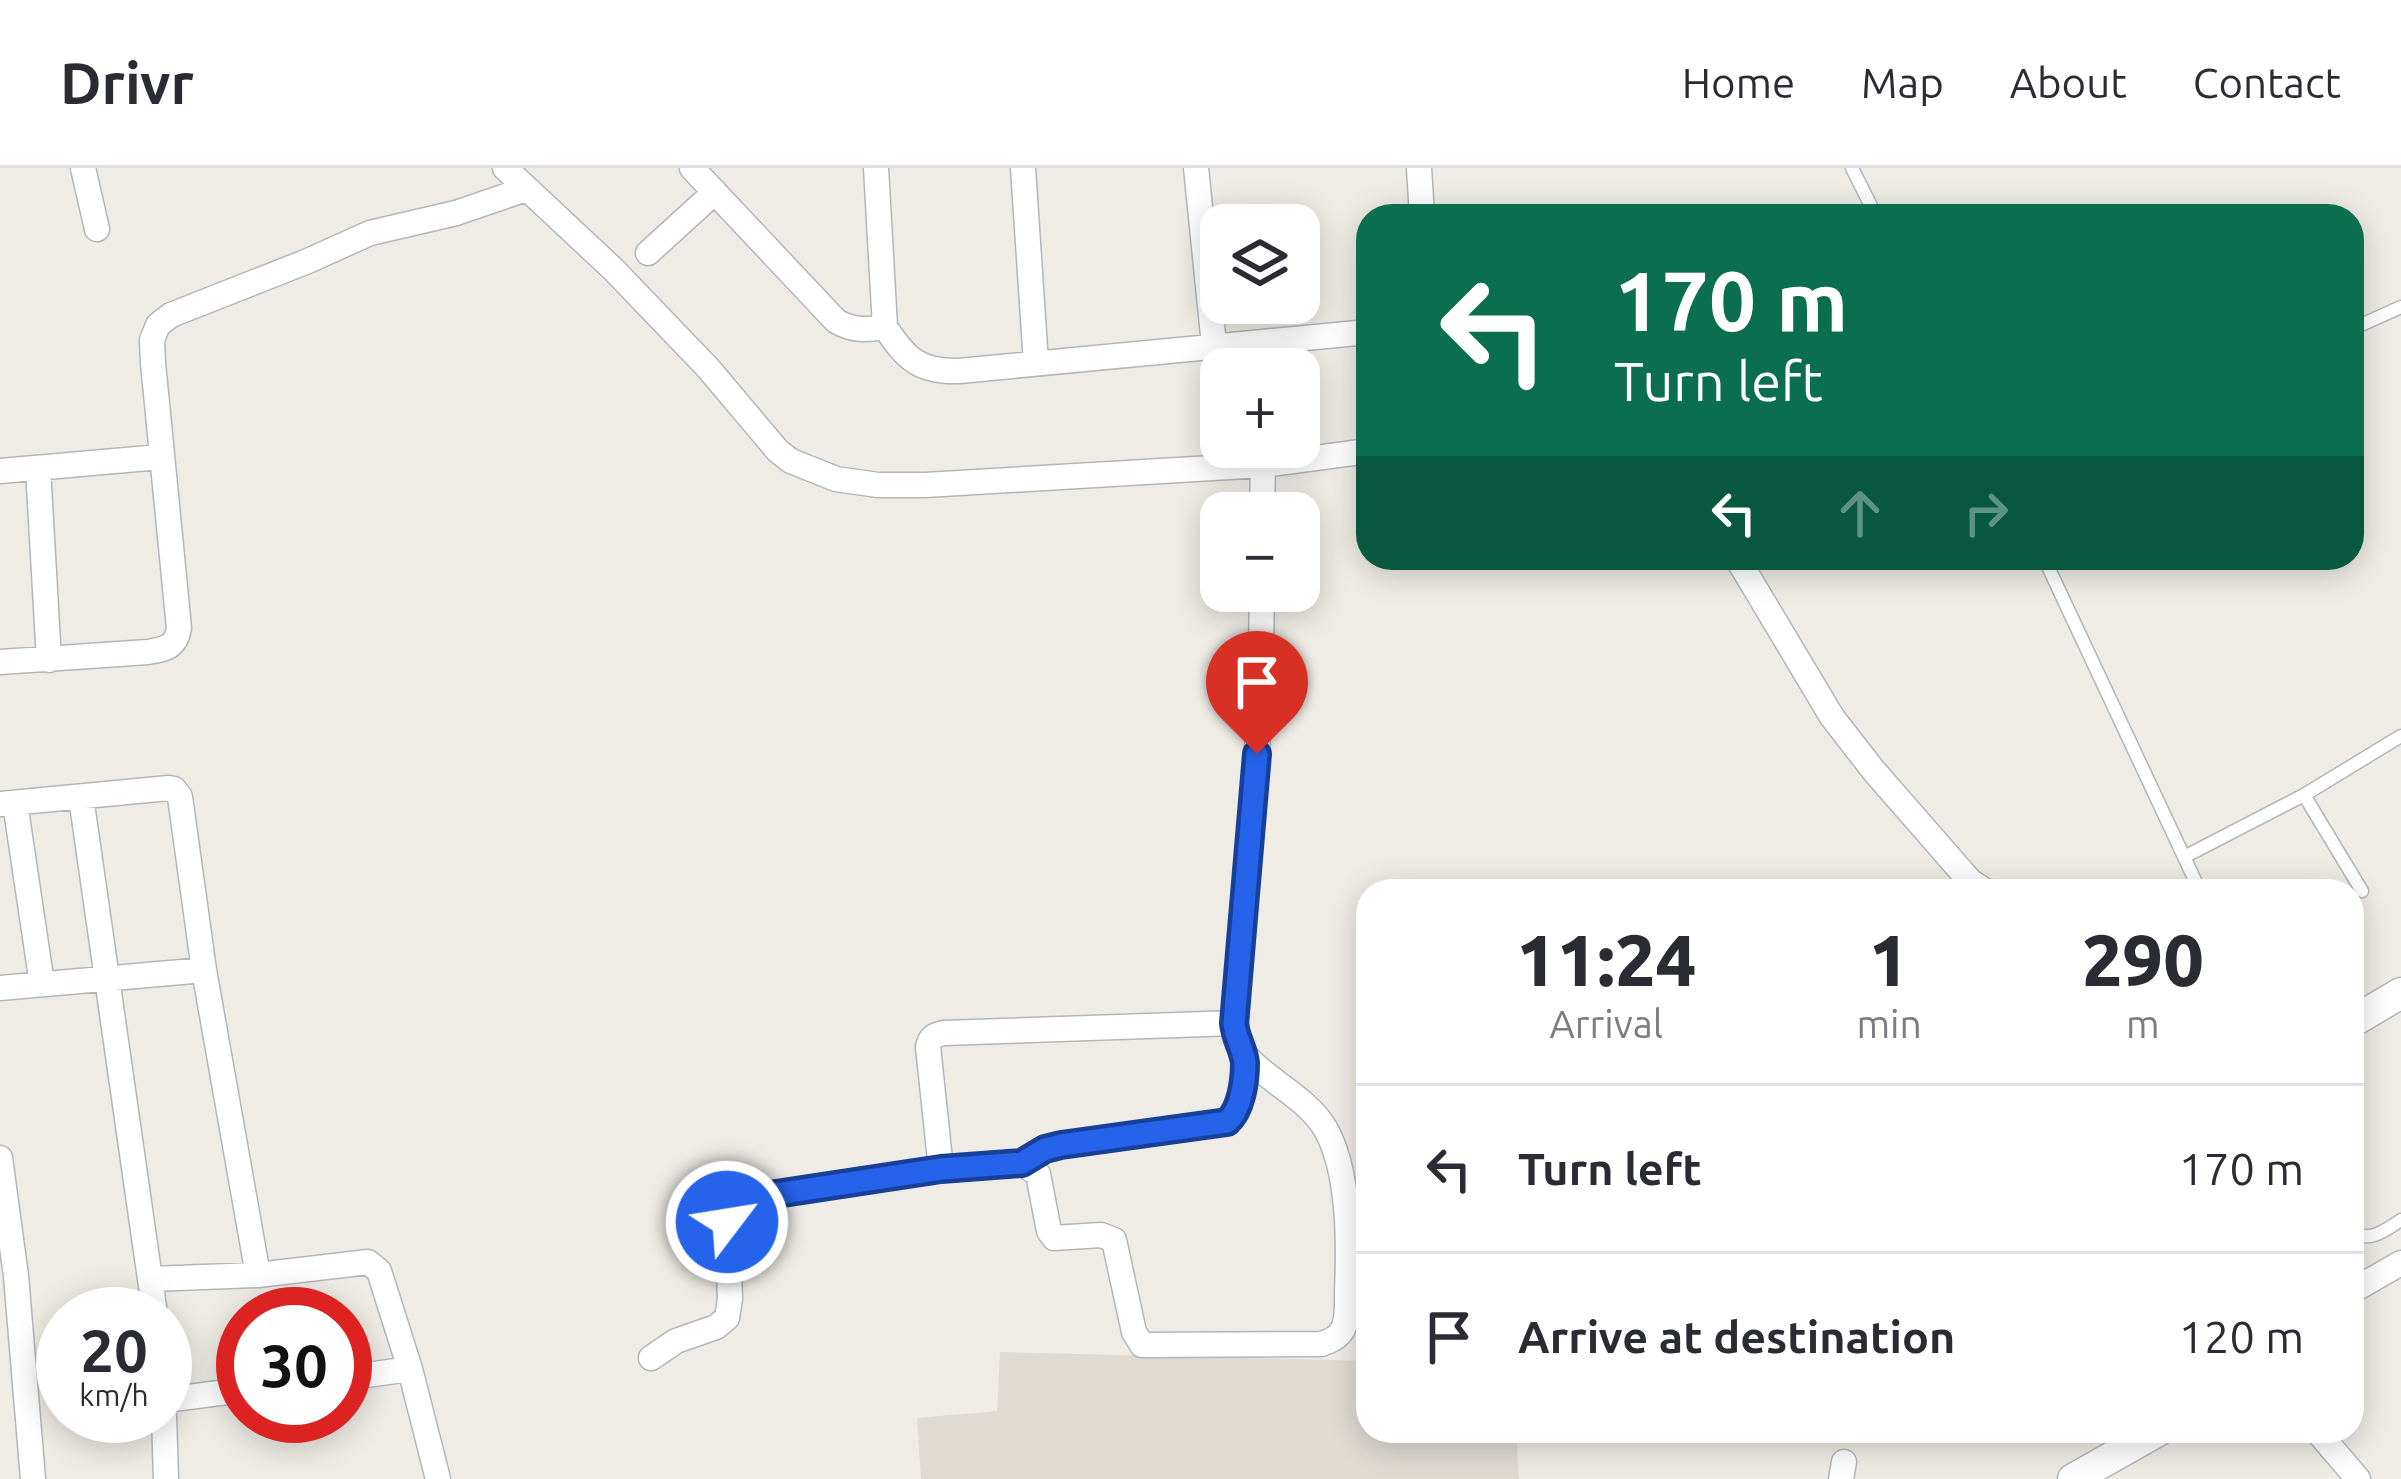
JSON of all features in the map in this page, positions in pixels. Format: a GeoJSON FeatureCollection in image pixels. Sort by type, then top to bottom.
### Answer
{"type":"FeatureCollection","features":[{"type":"Feature","properties":{"kind":"street"},"geometry":{"type":"LineString","coordinates":[[83,168],[97,229]]}},
{"type":"Feature","properties":{"kind":"street"},"geometry":{"type":"LineString","coordinates":[[505,168],[614,270],[708,368],[778,451],[805,469],[836,479],[925,484],[1210,468]]}},
{"type":"Feature","properties":{"kind":"street"},"geometry":{"type":"LineString","coordinates":[[648,253],[706,182],[729,168]]}},
{"type":"Feature","properties":{"kind":"street"},"geometry":{"type":"LineString","coordinates":[[855,168],[877,176],[885,327],[910,359],[939,372],[1356,333]]}},
{"type":"Feature","properties":{"kind":"street"},"geometry":{"type":"LineString","coordinates":[[1023,168],[1036,363]]}},
{"type":"Feature","properties":{"kind":"street"},"geometry":{"type":"LineString","coordinates":[[1196,168],[1214,345]]}},
{"type":"Feature","properties":{"kind":"street"},"geometry":{"type":"LineString","coordinates":[[1419,168],[1421,204]]}},
{"type":"Feature","properties":{"kind":"street"},"geometry":{"type":"LineString","coordinates":[[706,182],[836,321],[858,329],[885,327]]}},
{"type":"Feature","properties":{"kind":"street"},"geometry":{"type":"LineString","coordinates":[[0,662],[160,650],[177,639],[152,340],[158,325],[171,315],[370,233],[456,213],[526,189]]}},
{"type":"Feature","properties":{"kind":"street"},"geometry":{"type":"LineString","coordinates":[[1320,457],[1356,453]]}},
{"type":"Feature","properties":{"kind":"street"},"geometry":{"type":"LineString","coordinates":[[0,471],[160,458]]}},
{"type":"Feature","properties":{"kind":"street"},"geometry":{"type":"LineString","coordinates":[[38,468],[49,660]]}},
{"type":"Feature","properties":{"kind":"street"},"geometry":{"type":"LineString","coordinates":[[1744,570],[1832,717],[1968,879]]}},
{"type":"Feature","properties":{"kind":"street"},"geometry":{"type":"LineString","coordinates":[[1022,1163],[1038,1174],[1054,1238],[1101,1234],[1114,1240],[1134,1332],[1142,1346],[1321,1344],[1342,1332],[1348,1261],[1344,1189],[1332,1144],[1314,1114],[1246,1058],[1235,1037],[1260,710],[1262,612]]}},
{"type":"Feature","properties":{"kind":"street"},"geometry":{"type":"LineString","coordinates":[[42,984],[8,803],[169,788],[177,792],[258,1275]]}},
{"type":"Feature","properties":{"kind":"street"},"geometry":{"type":"LineString","coordinates":[[81,797],[152,1287]]}},
{"type":"Feature","properties":{"kind":"street"},"geometry":{"type":"LineString","coordinates":[[0,988],[204,970]]}},
{"type":"Feature","properties":{"kind":"street"},"geometry":{"type":"LineString","coordinates":[[2364,1015],[2401,993]]}},
{"type":"Feature","properties":{"kind":"street"},"geometry":{"type":"LineString","coordinates":[[941,1169],[928,1047],[934,1035],[1234,1023]]}},
{"type":"Feature","properties":{"kind":"street"},"geometry":{"type":"LineString","coordinates":[[651,1358],[681,1338],[725,1322],[730,1299],[727,1222],[736,1203],[941,1169],[1022,1163],[1061,1145],[1227,1122],[1238,1105],[1246,1058]]}},
{"type":"Feature","properties":{"kind":"street"},"geometry":{"type":"LineString","coordinates":[[0,1158],[20,1310],[33,1479]]}},
{"type":"Feature","properties":{"kind":"street"},"geometry":{"type":"LineString","coordinates":[[151,1279],[258,1275],[368,1262],[379,1271],[438,1479]]}},
{"type":"Feature","properties":{"kind":"street"},"geometry":{"type":"LineString","coordinates":[[2364,1285],[2401,1263]]}},
{"type":"Feature","properties":{"kind":"street"},"geometry":{"type":"LineString","coordinates":[[372,1374],[410,1369]]}},
{"type":"Feature","properties":{"kind":"street"},"geometry":{"type":"LineString","coordinates":[[165,1443],[166,1479]]}},
{"type":"Feature","properties":{"kind":"street"},"geometry":{"type":"LineString","coordinates":[[2074,1479],[2137,1443]]}},
{"type":"Feature","properties":{"kind":"street"},"geometry":{"type":"LineString","coordinates":[[2327,1443],[2358,1479]]}},
{"type":"Feature","properties":{"kind":"lane"},"geometry":{"type":"LineString","coordinates":[[1855,169],[1871,204]]}},
{"type":"Feature","properties":{"kind":"lane"},"geometry":{"type":"LineString","coordinates":[[2364,324],[2401,307]]}},
{"type":"Feature","properties":{"kind":"lane"},"geometry":{"type":"LineString","coordinates":[[2050,570],[2194,879]]}},
{"type":"Feature","properties":{"kind":"lane"},"geometry":{"type":"LineString","coordinates":[[2184,857],[2304,795],[2401,736]]}},
{"type":"Feature","properties":{"kind":"lane"},"geometry":{"type":"LineString","coordinates":[[2304,795],[2355,879]]}},
{"type":"Feature","properties":{"kind":"lane"},"geometry":{"type":"LineString","coordinates":[[2364,1237],[2377,1235],[2401,1220]]}},
{"type":"Feature","properties":{"kind":"shaded area"},"geometry":{"type":"Polygon","coordinates":[[[1000,1352],[1356,1361],[1356,1443],[1517,1443],[1519,1479],[921,1479],[917,1418],[997,1411],[1000,1352]]]}},
{"type":"Feature","properties":{"kind":"route"},"geometry":{"type":"LineString","coordinates":[[727,1222],[736,1203],[750,1198],[941,1169],[1022,1163],[1061,1145],[1227,1122],[1235,1115],[1246,1058],[1234,1023],[1257,754]]}}]}
